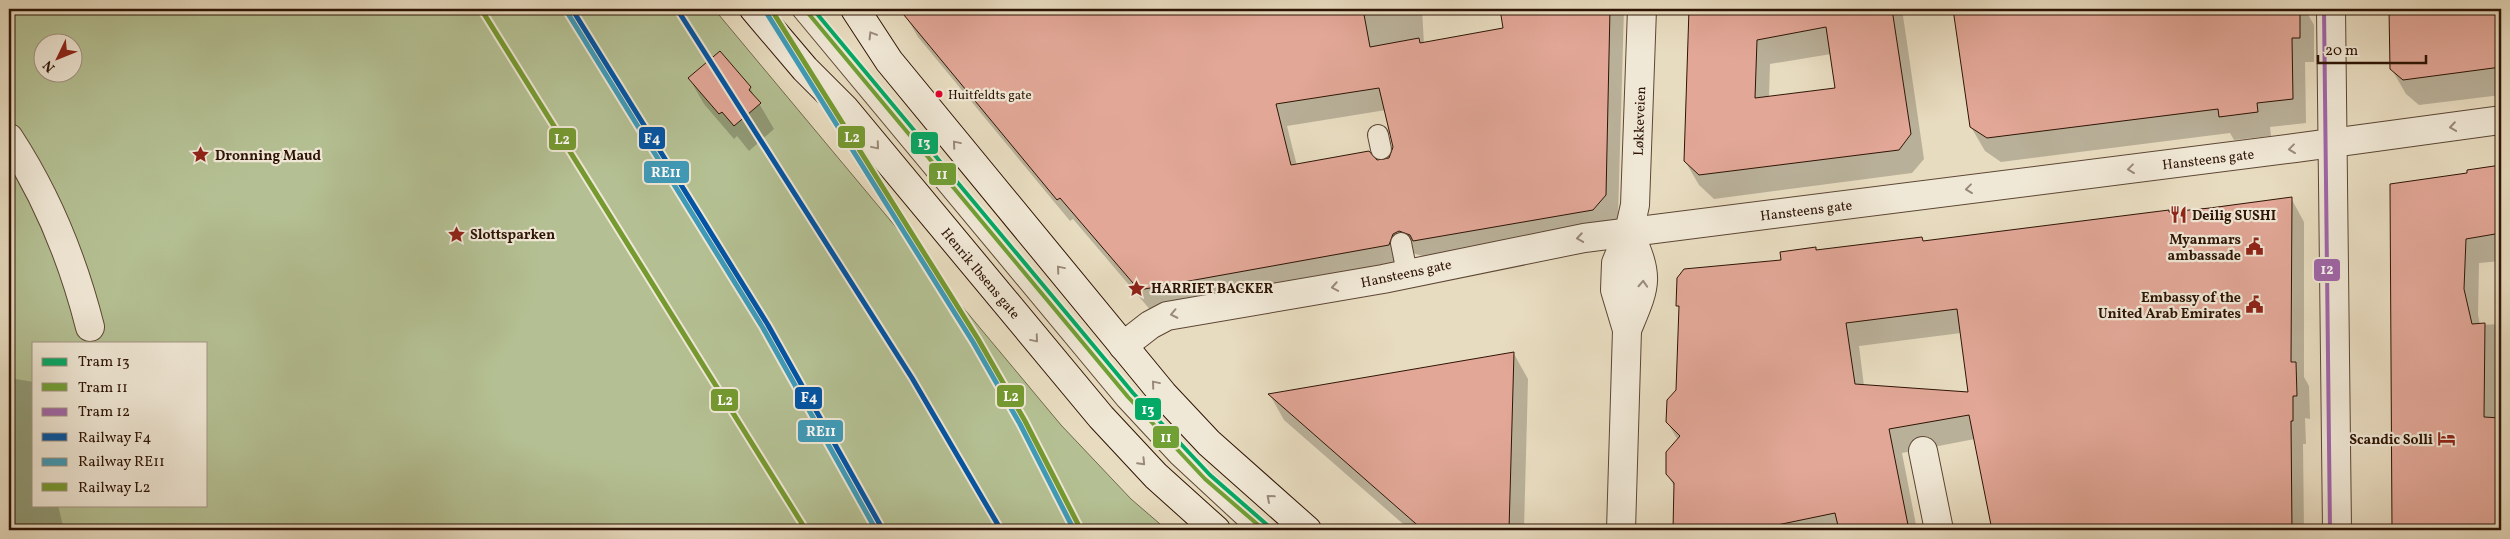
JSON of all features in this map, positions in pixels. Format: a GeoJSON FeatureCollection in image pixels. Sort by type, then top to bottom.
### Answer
{"type":"FeatureCollection","features":[{"type":"Feature","properties":{"kind":"street","name":"Henrik Ibsens gate"},"geometry":{"type":"LineString","coordinates":[[754,9],[805,69],[845,109],[1101,417],[1156,476],[1216,530]]}},
{"type":"Feature","properties":{"kind":"street"},"geometry":{"type":"LineString","coordinates":[[855,9],[889,62],[1187,421],[1307,530]]}},
{"type":"Feature","properties":{"kind":"street","name":"Løkkeveien"},"geometry":{"type":"LineString","coordinates":[[1629,232],[1635,205],[1638,169],[1642,9]]}},
{"type":"Feature","properties":{"kind":"street"},"geometry":{"type":"LineString","coordinates":[[2331,9],[2337,530]]}},
{"type":"Feature","properties":{"kind":"street","name":"Hansteens gate"},"geometry":{"type":"LineString","coordinates":[[1123,346],[1150,325],[1167,316],[1383,279],[1407,272],[1533,246],[2501,120]]}},
{"type":"Feature","properties":{"kind":"street"},"geometry":{"type":"LineString","coordinates":[[9,138],[50,212],[74,271],[90,327]]}},
{"type":"Feature","properties":{"kind":"street"},"geometry":{"type":"LineString","coordinates":[[1621,530],[1627,330],[1643,291],[1643,263],[1629,232]]}},
{"type":"Feature","properties":{"kind":"street"},"geometry":{"type":"LineString","coordinates":[[1923,451],[1939,530]]}},
{"type":"Feature","properties":{"kind":"lane"},"geometry":{"type":"LineString","coordinates":[[802,9],[1126,399],[1179,456],[1259,530]]}},
{"type":"Feature","properties":{"kind":"lane"},"geometry":{"type":"LineString","coordinates":[[1400,243],[1407,272]]}},
{"type":"Feature","properties":{"kind":"green space","name":"Slottsparken"},"geometry":{"type":"Polygon","coordinates":[[[9,9],[714,9],[1061,425],[1131,499],[1167,530],[9,530],[9,9]]]}},
{"type":"Feature","properties":{"kind":"building"},"geometry":{"type":"Polygon","coordinates":[[[899,9],[1363,9],[1370,47],[1419,38],[1420,43],[1503,28],[1500,9],[1610,9],[1606,195],[1593,210],[1413,241],[1410,235],[1399,231],[1393,234],[1389,245],[1139,290],[1060,198],[1057,200],[899,9]],[[1379,88],[1276,104],[1291,165],[1369,151],[1377,160],[1389,158],[1393,147],[1379,88]]]}},
{"type":"Feature","properties":{"kind":"building"},"geometry":{"type":"Polygon","coordinates":[[[1689,9],[1892,9],[1911,134],[1899,150],[1699,175],[1684,161],[1689,9]],[[1826,27],[1757,40],[1755,98],[1835,88],[1826,27]]]}},
{"type":"Feature","properties":{"kind":"building"},"geometry":{"type":"Polygon","coordinates":[[[1953,9],[2155,9],[2156,13],[2184,9],[2300,9],[2300,38],[2292,38],[2293,99],[2257,103],[2258,112],[2219,117],[2218,109],[1987,138],[1970,127],[1953,9]]]}},
{"type":"Feature","properties":{"kind":"building"},"geometry":{"type":"Polygon","coordinates":[[[2389,9],[2501,9],[2501,67],[2403,80],[2390,69],[2389,9]]]}},
{"type":"Feature","properties":{"kind":"building"},"geometry":{"type":"Polygon","coordinates":[[[720,51],[751,87],[749,90],[761,103],[734,126],[722,112],[719,114],[688,78],[720,51]]]}},
{"type":"Feature","properties":{"kind":"building"},"geometry":{"type":"Polygon","coordinates":[[[2501,165],[2501,233],[2466,239],[2464,289],[2472,324],[2485,323],[2484,417],[2501,418],[2501,530],[2392,530],[2390,184],[2467,173],[2467,170],[2501,165]]]}},
{"type":"Feature","properties":{"kind":"building"},"geometry":{"type":"Polygon","coordinates":[[[2292,197],[2291,362],[2296,362],[2297,396],[2293,396],[2293,421],[2291,421],[2292,530],[1992,530],[1969,415],[1889,429],[1909,530],[1839,530],[1835,513],[1753,530],[1673,530],[1674,483],[1666,474],[1666,452],[1680,436],[1666,422],[1667,400],[1676,390],[1679,306],[1676,306],[1677,278],[1684,269],[1781,260],[1780,252],[1816,247],[1816,250],[1922,237],[1923,241],[2169,210],[2169,212],[2292,197]],[[1957,309],[1846,323],[1855,384],[1968,392],[1957,309]]]}},
{"type":"Feature","properties":{"kind":"building"},"geometry":{"type":"Polygon","coordinates":[[[1514,352],[1509,530],[1423,530],[1268,394],[1514,352]]]}},
{"type":"Feature","properties":{"kind":"tram line","name":"13"},"geometry":{"type":"LineString","coordinates":[[813,9],[1133,393],[1210,475],[1273,530]]}},
{"type":"Feature","properties":{"kind":"tram line","name":"12"},"geometry":{"type":"LineString","coordinates":[[2324,9],[2330,530]]}},
{"type":"Feature","properties":{"kind":"tram line","name":"11"},"geometry":{"type":"LineString","coordinates":[[808,13],[1128,397],[1205,479],[1264,530]]}},
{"type":"Feature","properties":{"kind":"rail line","name":"L2"},"geometry":{"type":"LineString","coordinates":[[481,9],[806,530]]}},
{"type":"Feature","properties":{"kind":"rail line","name":"F4"},"geometry":{"type":"LineString","coordinates":[[572,9],[768,325],[883,530]]}},
{"type":"Feature","properties":{"kind":"rail line","name":"F4"},"geometry":{"type":"LineString","coordinates":[[677,9],[912,378],[1001,530]]}},
{"type":"Feature","properties":{"kind":"rail line","name":"L2"},"geometry":{"type":"LineString","coordinates":[[771,9],[978,339],[1025,421],[1081,530]]}},
{"type":"Feature","properties":{"kind":"rail line","name":"RE11"},"geometry":{"type":"LineString","coordinates":[[567,12],[763,328],[876,530]]}},
{"type":"Feature","properties":{"kind":"rail line","name":"RE11"},"geometry":{"type":"LineString","coordinates":[[766,12],[973,342],[1020,424],[1074,530]]}},
{"type":"Feature","properties":{"kind":"place","name":"Huitfeldts gate"},"geometry":{"type":"Point","coordinates":[939,94]}},
{"type":"Feature","properties":{"kind":"place","name":"Dronning Maud"},"geometry":{"type":"Point","coordinates":[201,155]}},
{"type":"Feature","properties":{"kind":"place","name":"Deilig SUSHI"},"geometry":{"type":"Point","coordinates":[2178,215]}},
{"type":"Feature","properties":{"kind":"place","name":"Slottsparken"},"geometry":{"type":"Point","coordinates":[456,234]}},
{"type":"Feature","properties":{"kind":"place","name":"Myanmars ambassade"},"geometry":{"type":"Point","coordinates":[2255,247]}},
{"type":"Feature","properties":{"kind":"place","name":"HARRIET BACKER"},"geometry":{"type":"Point","coordinates":[1137,288]}},
{"type":"Feature","properties":{"kind":"place","name":"Embassy of the United Arab Emirates"},"geometry":{"type":"Point","coordinates":[2255,305]}},
{"type":"Feature","properties":{"kind":"place","name":"Scandic Solli"},"geometry":{"type":"Point","coordinates":[2447,439]}}]}
